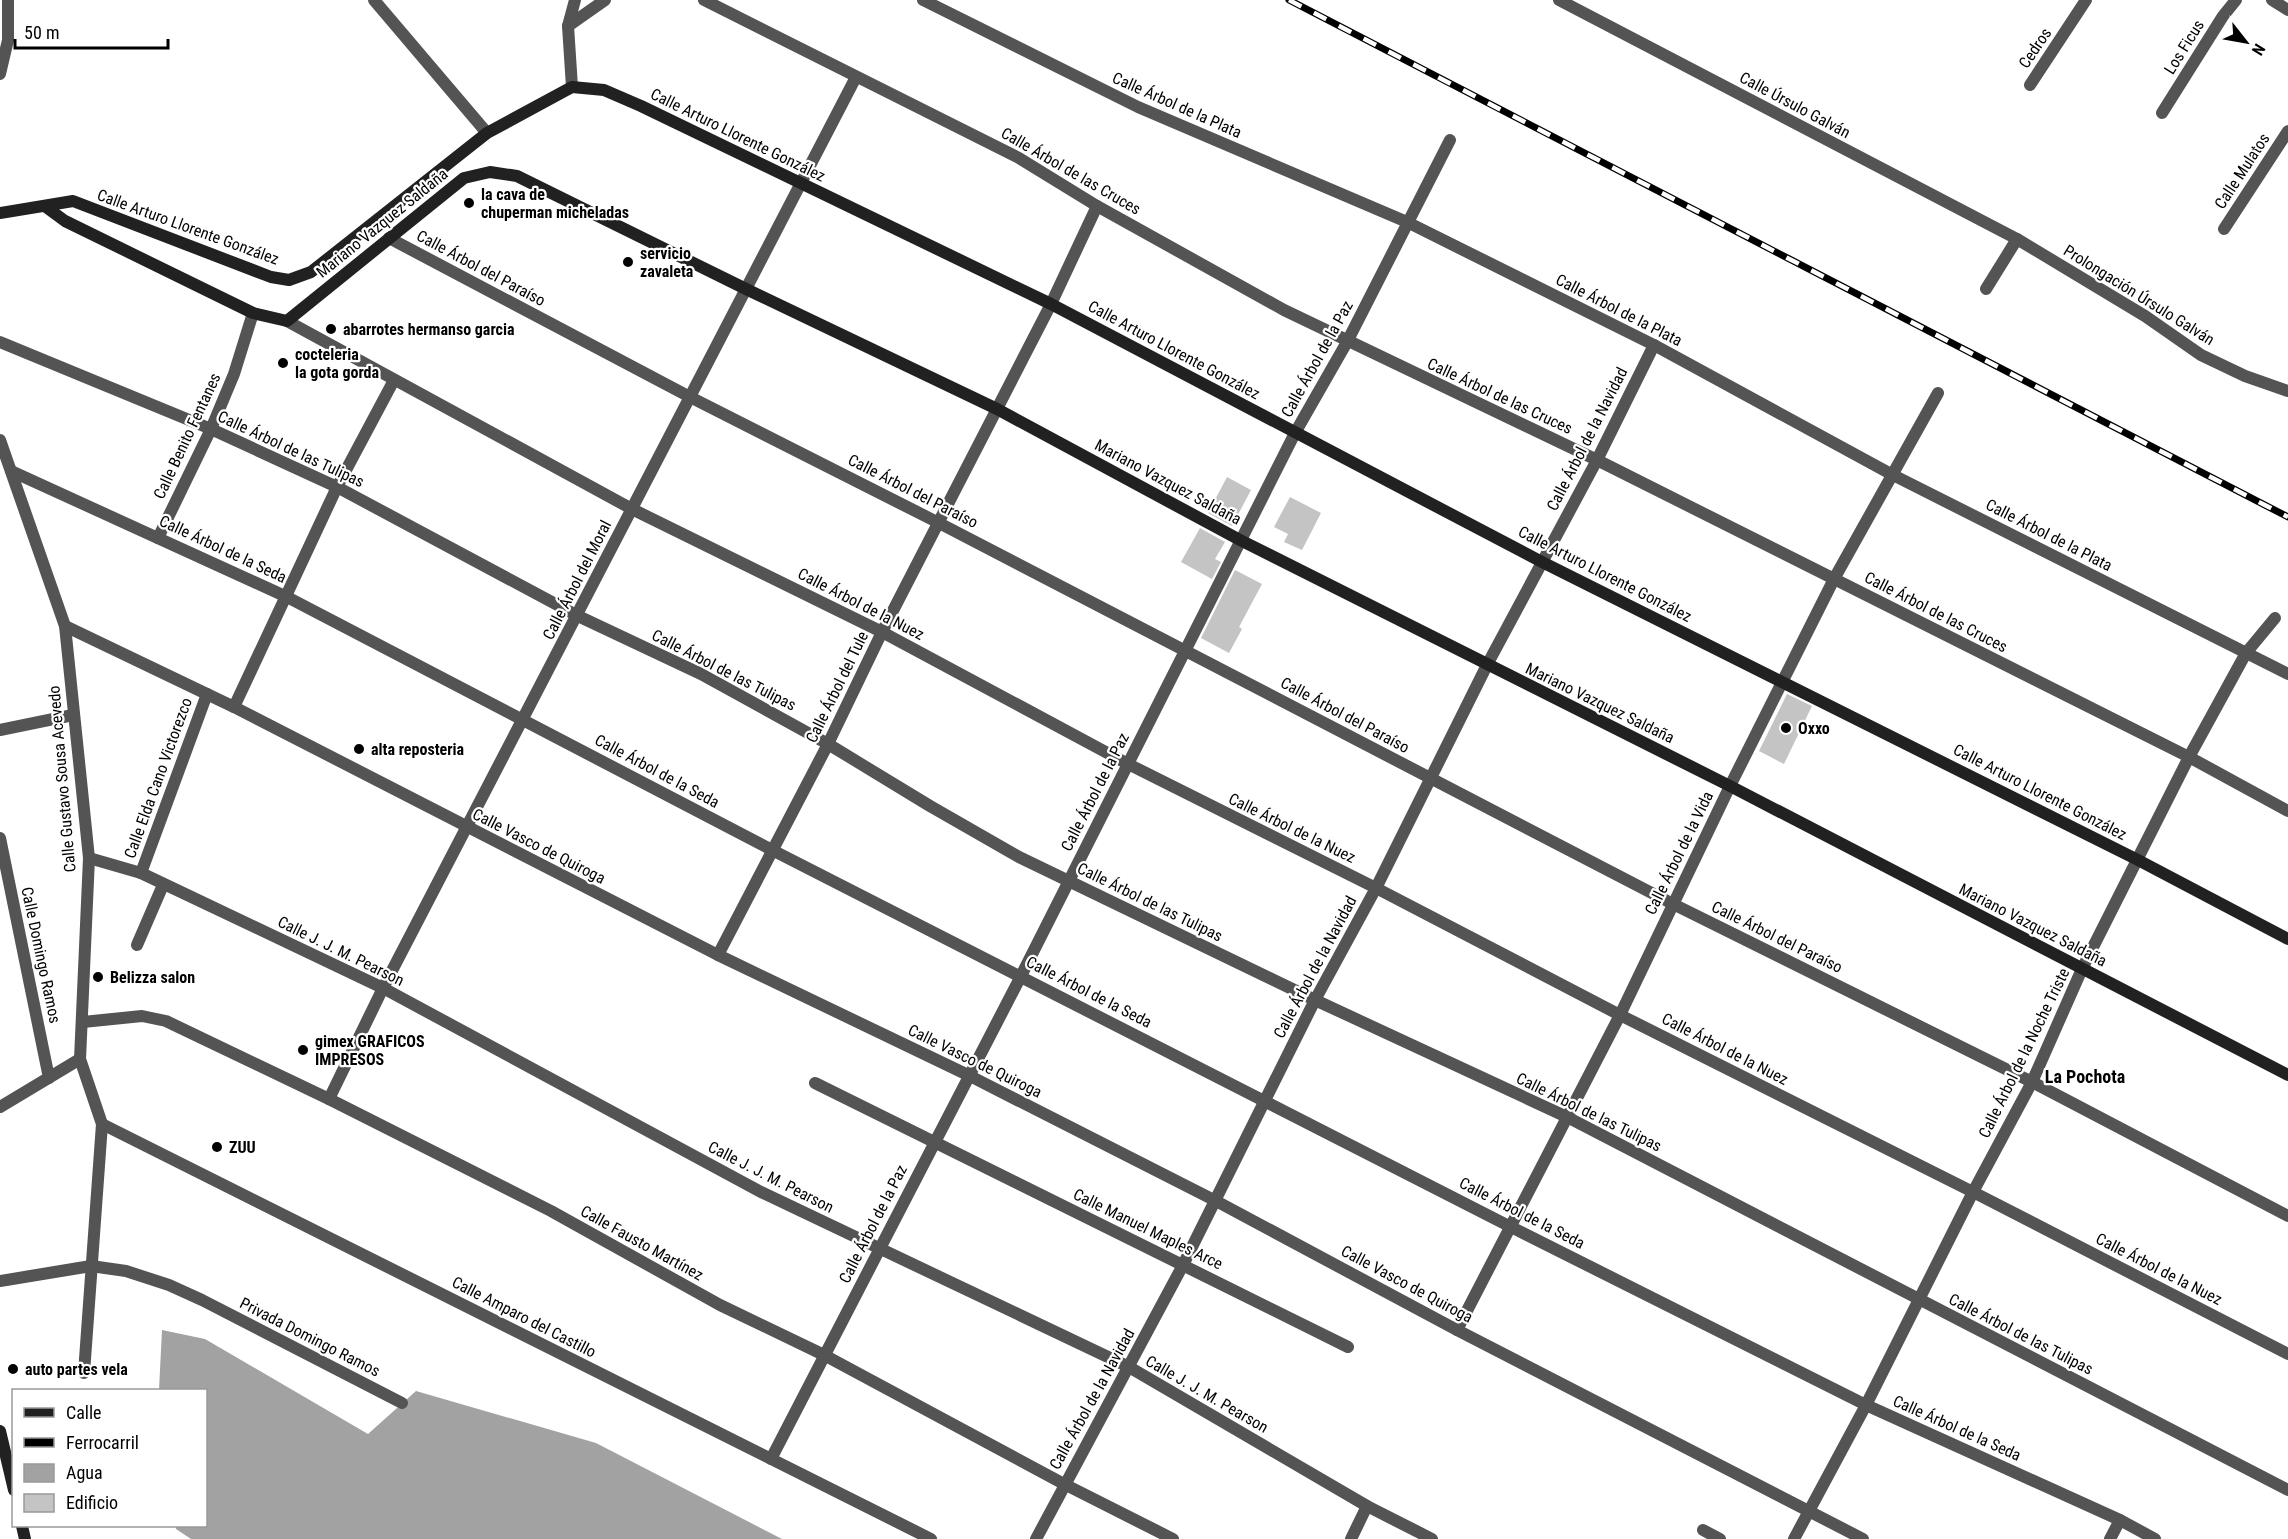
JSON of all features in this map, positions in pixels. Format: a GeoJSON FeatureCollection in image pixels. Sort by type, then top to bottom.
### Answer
{"type":"FeatureCollection","features":[{"type":"Feature","properties":{"kind":"street"},"geometry":{"type":"LineString","coordinates":[[0,74],[8,40],[8,0]]}},
{"type":"Feature","properties":{"kind":"street"},"geometry":{"type":"LineString","coordinates":[[374,0],[488,133]]}},
{"type":"Feature","properties":{"kind":"street"},"geometry":{"type":"LineString","coordinates":[[572,87],[568,26],[575,0]]}},
{"type":"Feature","properties":{"kind":"street"},"geometry":{"type":"LineString","coordinates":[[568,26],[605,0]]}},
{"type":"Feature","properties":{"kind":"street","name":"Calle Árbol de las Cruces"},"geometry":{"type":"LineString","coordinates":[[704,0],[1019,158],[1097,206],[1284,310],[1597,460],[2189,757],[2288,811]]}},
{"type":"Feature","properties":{"kind":"street","name":"Calle Árbol de la Plata"},"geometry":{"type":"LineString","coordinates":[[923,0],[1138,107],[1407,222],[1654,345],[1891,474],[2288,674]]}},
{"type":"Feature","properties":{"kind":"street","name":"Calle Úrsulo Galván"},"geometry":{"type":"LineString","coordinates":[[1559,0],[2017,239]]}},
{"type":"Feature","properties":{"kind":"street","name":"Cedros"},"geometry":{"type":"LineString","coordinates":[[2030,85],[2086,0]]}},
{"type":"Feature","properties":{"kind":"street","name":"Los Ficus"},"geometry":{"type":"LineString","coordinates":[[2162,113],[2223,16],[2236,0]]}},
{"type":"Feature","properties":{"kind":"street"},"geometry":{"type":"LineString","coordinates":[[2272,0],[2288,10]]}},
{"type":"Feature","properties":{"kind":"street","name":"Calle Árbol del Moral"},"geometry":{"type":"LineString","coordinates":[[329,1099],[466,827],[578,616],[856,77]]}},
{"type":"Feature","properties":{"kind":"street","name":"Calle Arturo Llorente González"},"geometry":{"type":"LineString","coordinates":[[0,213],[73,201],[271,277],[289,280],[311,272],[488,133],[572,87],[604,90],[1051,303],[1542,562],[2138,860],[2288,939]]}},
{"type":"Feature","properties":{"kind":"street","name":"Calle Mulatos"},"geometry":{"type":"LineString","coordinates":[[2224,229],[2288,131]]}},
{"type":"Feature","properties":{"kind":"street","name":"Calle Árbol de la Paz"},"geometry":{"type":"LineString","coordinates":[[771,1459],[1021,976],[1295,433],[1347,342],[1450,141]]}},
{"type":"Feature","properties":{"kind":"street","name":"Mariano Vazquez Saldaña"},"geometry":{"type":"LineString","coordinates":[[287,321],[464,178],[490,172],[517,176],[997,409],[1240,540],[1730,786],[2288,1075]]}},
{"type":"Feature","properties":{"kind":"street","name":"Calle Árbol del Tule"},"geometry":{"type":"LineString","coordinates":[[718,955],[774,851],[882,632],[1051,303],[1097,206]]}},
{"type":"Feature","properties":{"kind":"street"},"geometry":{"type":"LineString","coordinates":[[46,207],[65,221],[253,313],[287,321]]}},
{"type":"Feature","properties":{"kind":"street","name":"Calle Árbol del Paraíso"},"geometry":{"type":"LineString","coordinates":[[389,238],[690,397],[1184,649],[1673,904],[2032,1082],[2288,1216]]}},
{"type":"Feature","properties":{"kind":"street"},"geometry":{"type":"LineString","coordinates":[[1986,289],[2017,239]]}},
{"type":"Feature","properties":{"kind":"street","name":"Prolongación Úrsulo Galván"},"geometry":{"type":"LineString","coordinates":[[2017,239],[2145,316],[2201,355],[2245,376],[2288,390]]}},
{"type":"Feature","properties":{"kind":"street","name":"Calle Benito Fentanes"},"geometry":{"type":"LineString","coordinates":[[158,538],[211,429],[234,374],[253,313]]}},
{"type":"Feature","properties":{"kind":"street","name":"Calle Árbol de la Nuez"},"geometry":{"type":"LineString","coordinates":[[287,321],[632,509],[882,632],[1128,764],[1376,888],[1620,1015],[1973,1192],[2288,1354]]}},
{"type":"Feature","properties":{"kind":"street","name":"Calle Árbol de las Tulipas"},"geometry":{"type":"LineString","coordinates":[[0,342],[211,429],[337,487],[578,616],[701,674],[828,744],[930,806],[1019,856],[1315,1000],[1567,1117],[2288,1490]]}},
{"type":"Feature","properties":{"kind":"street","name":"Calle Árbol de la Navidad"},"geometry":{"type":"LineString","coordinates":[[1036,1539],[1183,1265],[1315,1000],[1376,888],[1487,665],[1597,460],[1654,345]]}},
{"type":"Feature","properties":{"kind":"street"},"geometry":{"type":"LineString","coordinates":[[234,707],[337,487],[394,380]]}},
{"type":"Feature","properties":{"kind":"street","name":"Calle Árbol de la Vida"},"geometry":{"type":"LineString","coordinates":[[1457,1330],[1620,1015],[1730,786],[1834,579],[1938,393]]}},
{"type":"Feature","properties":{"kind":"street","name":"Calle Gustavo Sousa Acevedo"},"geometry":{"type":"LineString","coordinates":[[0,440],[3,457],[11,471],[65,626],[89,858],[80,1059],[102,1124],[84,1373]]}},
{"type":"Feature","properties":{"kind":"street","name":"Calle Árbol de la Seda"},"geometry":{"type":"LineString","coordinates":[[11,471],[287,597],[774,851],[1509,1226],[1866,1405],[2120,1520],[2155,1539]]}},
{"type":"Feature","properties":{"kind":"street","name":"Calle Árbol de la Noche Triste"},"geometry":{"type":"LineString","coordinates":[[1794,1539],[1866,1405],[1973,1192],[2032,1082],[2082,969],[2189,757],[2246,653],[2275,618]]}},
{"type":"Feature","properties":{"kind":"street","name":"Calle Vasco de Quiroga"},"geometry":{"type":"LineString","coordinates":[[65,626],[234,707],[718,955],[968,1075],[1216,1201],[1457,1330],[1863,1539]]}},
{"type":"Feature","properties":{"kind":"street","name":"Calle Elda Cano Victorezco"},"geometry":{"type":"LineString","coordinates":[[141,873],[207,694]]}},
{"type":"Feature","properties":{"kind":"street"},"geometry":{"type":"LineString","coordinates":[[0,730],[73,715]]}},
{"type":"Feature","properties":{"kind":"street","name":"Calle Domingo Ramos"},"geometry":{"type":"LineString","coordinates":[[0,838],[49,1078]]}},
{"type":"Feature","properties":{"kind":"street","name":"Calle J. J. M. Pearson"},"geometry":{"type":"LineString","coordinates":[[89,858],[141,873],[383,988],[761,1192],[1129,1367],[1367,1506],[1432,1539]]}},
{"type":"Feature","properties":{"kind":"street"},"geometry":{"type":"LineString","coordinates":[[137,945],[163,885]]}},
{"type":"Feature","properties":{"kind":"street","name":"Calle Fausto Martínez"},"geometry":{"type":"LineString","coordinates":[[83,1022],[142,1016],[166,1021],[329,1099],[551,1211],[720,1305],[824,1355],[1064,1485],[1173,1539]]}},
{"type":"Feature","properties":{"kind":"street"},"geometry":{"type":"LineString","coordinates":[[0,1107],[80,1059]]}},
{"type":"Feature","properties":{"kind":"street","name":"Calle Manuel Maples Arce"},"geometry":{"type":"LineString","coordinates":[[815,1083],[1348,1347]]}},
{"type":"Feature","properties":{"kind":"street","name":"Calle Amparo del Castillo"},"geometry":{"type":"LineString","coordinates":[[102,1124],[931,1539]]}},
{"type":"Feature","properties":{"kind":"street"},"geometry":{"type":"LineString","coordinates":[[0,1281],[91,1266]]}},
{"type":"Feature","properties":{"kind":"street","name":"Privada Domingo Ramos"},"geometry":{"type":"LineString","coordinates":[[91,1266],[126,1271],[169,1285],[402,1403]]}},
{"type":"Feature","properties":{"kind":"street"},"geometry":{"type":"LineString","coordinates":[[0,1431],[12,1482]]}},
{"type":"Feature","properties":{"kind":"street"},"geometry":{"type":"LineString","coordinates":[[1351,1539],[1367,1506]]}},
{"type":"Feature","properties":{"kind":"street"},"geometry":{"type":"LineString","coordinates":[[2110,1539],[2120,1520]]}},
{"type":"Feature","properties":{"kind":"street"},"geometry":{"type":"LineString","coordinates":[[1703,1530],[1720,1539]]}},
{"type":"Feature","properties":{"kind":"water"},"geometry":{"type":"Polygon","coordinates":[[[162,1330],[205,1339],[368,1434],[416,1391],[596,1443],[782,1539],[191,1539],[175,1527],[207,1527],[207,1389],[159,1389],[162,1330]]]}},
{"type":"Feature","properties":{"kind":"building"},"geometry":{"type":"Polygon","coordinates":[[[1227,477],[1251,490],[1232,526],[1208,513],[1227,477]]]}},
{"type":"Feature","properties":{"kind":"building"},"geometry":{"type":"Polygon","coordinates":[[[1290,497],[1321,513],[1302,550],[1284,542],[1288,534],[1274,527],[1290,497]]]}},
{"type":"Feature","properties":{"kind":"building"},"geometry":{"type":"Polygon","coordinates":[[[1200,528],[1225,542],[1215,559],[1221,562],[1212,579],[1181,562],[1200,528]]]}},
{"type":"Feature","properties":{"kind":"building"},"geometry":{"type":"Polygon","coordinates":[[[1235,570],[1262,584],[1239,627],[1242,629],[1229,653],[1201,638],[1235,570]]]}},
{"type":"Feature","properties":{"kind":"building","name":"Oxxo"},"geometry":{"type":"Polygon","coordinates":[[[1787,694],[1812,706],[1784,764],[1759,751],[1787,694]]]}},
{"type":"Feature","properties":{"kind":"railway"},"geometry":{"type":"LineString","coordinates":[[1289,0],[2288,517]]}},
{"type":"Feature","properties":{"kind":"place","name":"la cava de chuperman micheladas"},"geometry":{"type":"Point","coordinates":[469,203]}},
{"type":"Feature","properties":{"kind":"place","name":"servicio zavaleta"},"geometry":{"type":"Point","coordinates":[628,262]}},
{"type":"Feature","properties":{"kind":"place","name":"abarrotes hermanso garcia"},"geometry":{"type":"Point","coordinates":[331,329]}},
{"type":"Feature","properties":{"kind":"place","name":"cocteleria la gota gorda"},"geometry":{"type":"Point","coordinates":[283,363]}},
{"type":"Feature","properties":{"kind":"place","name":"Oxxo"},"geometry":{"type":"Point","coordinates":[1786,728]}},
{"type":"Feature","properties":{"kind":"place","name":"alta reposteria"},"geometry":{"type":"Point","coordinates":[359,749]}},
{"type":"Feature","properties":{"kind":"place","name":"Belizza salon"},"geometry":{"type":"Point","coordinates":[98,977]}},
{"type":"Feature","properties":{"kind":"place","name":"gimex GRAFICOS IMPRESOS"},"geometry":{"type":"Point","coordinates":[303,1050]}},
{"type":"Feature","properties":{"kind":"place","name":"ZUU"},"geometry":{"type":"Point","coordinates":[217,1147]}},
{"type":"Feature","properties":{"kind":"place","name":"auto partes vela"},"geometry":{"type":"Point","coordinates":[13,1369]}},
{"type":"Feature","properties":{"kind":"district","name":"La Pochota"},"geometry":{"type":"Point","coordinates":[2085,1076]}}]}
